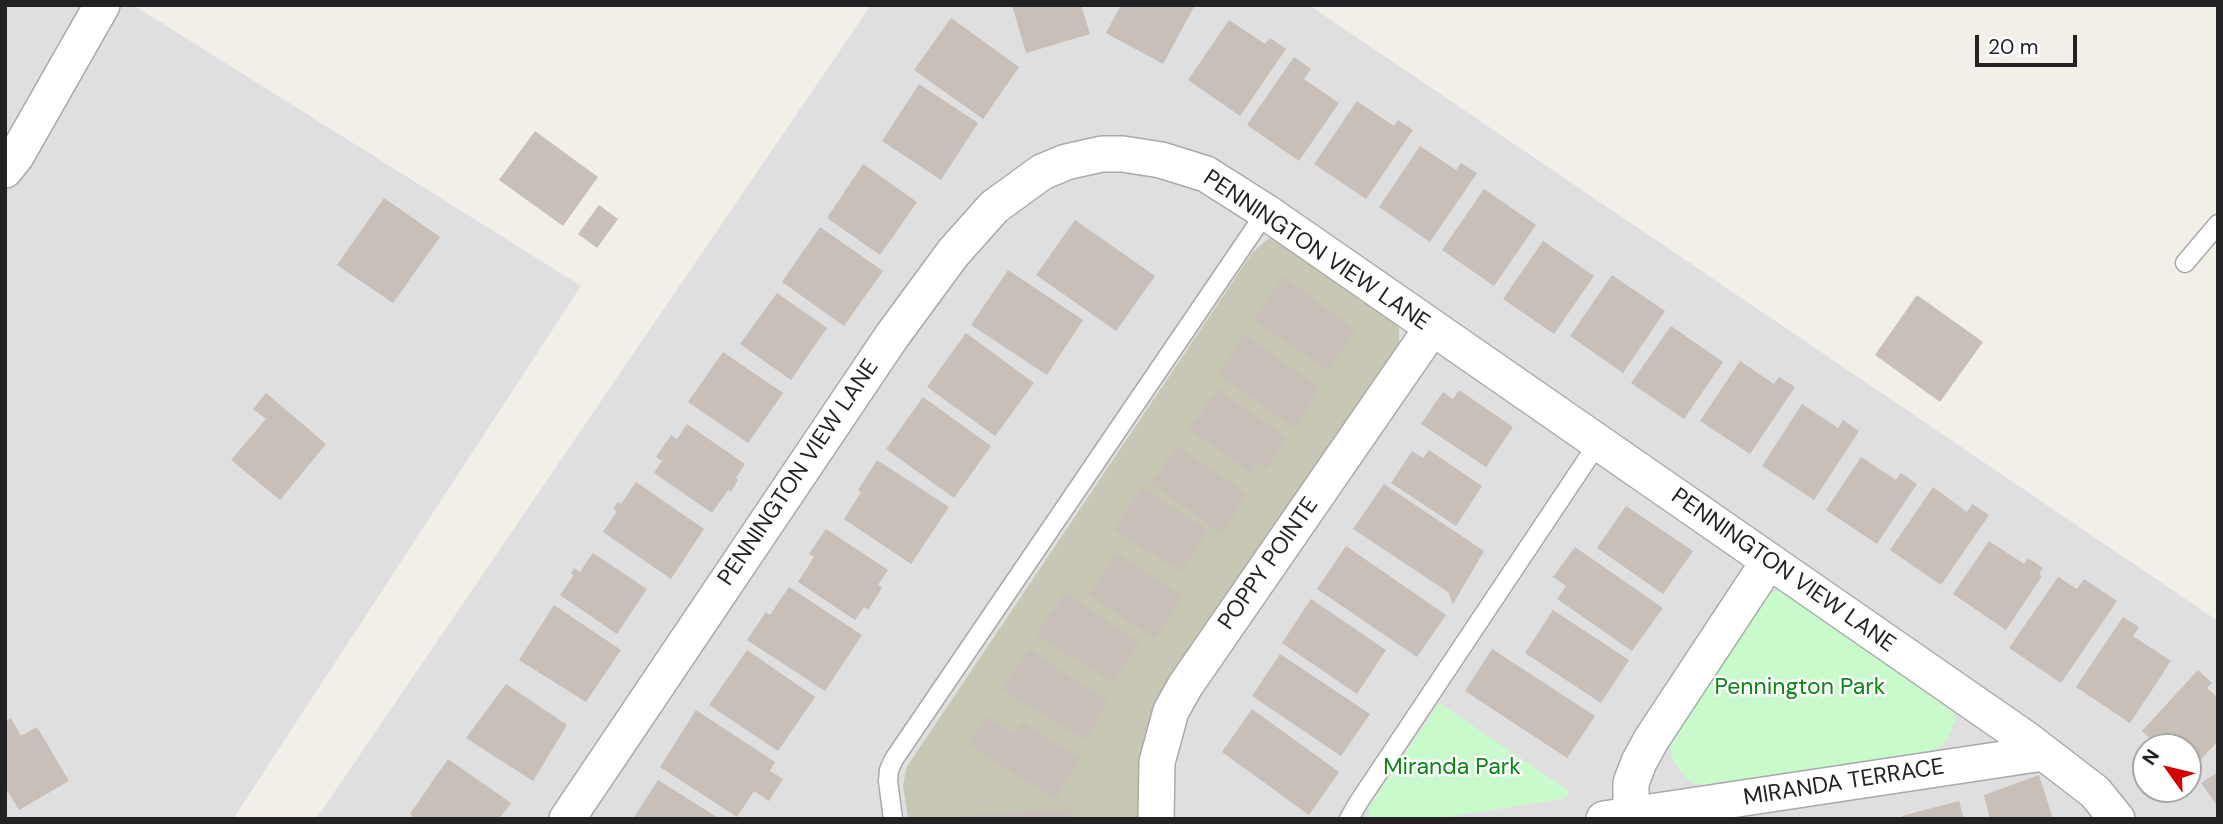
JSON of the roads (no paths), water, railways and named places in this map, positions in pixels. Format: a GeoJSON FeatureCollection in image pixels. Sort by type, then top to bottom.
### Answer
{"type":"FeatureCollection","features":[{"type":"Feature","properties":{"kind":"street"},"geometry":{"type":"LineString","coordinates":[[5,170],[16,156],[102,5]]}},
{"type":"Feature","properties":{"kind":"street","name":"PENNINGTON VIEW LANE"},"geometry":{"type":"LineString","coordinates":[[567,819],[891,336],[953,253],[994,207],[1042,172],[1066,162],[1102,154],[1123,154],[1161,160],[1206,174],[1266,212],[2043,753],[2095,792],[2117,819]]}},
{"type":"Feature","properties":{"kind":"street","name":"POPPY POINTE"},"geometry":{"type":"LineString","coordinates":[[1156,819],[1157,762],[1171,710],[1432,328]]}},
{"type":"Feature","properties":{"kind":"street"},"geometry":{"type":"LineString","coordinates":[[1617,817],[1651,740],[1769,561]]}},
{"type":"Feature","properties":{"kind":"street","name":"MIRANDA TERRACE"},"geometry":{"type":"LineString","coordinates":[[1617,817],[2043,753]]}},
{"type":"Feature","properties":{"kind":"lane"},"geometry":{"type":"LineString","coordinates":[[893,819],[888,782],[889,769],[894,759],[1266,212]]}},
{"type":"Feature","properties":{"kind":"lane"},"geometry":{"type":"LineString","coordinates":[[2185,263],[2218,224]]}},
{"type":"Feature","properties":{"kind":"lane"},"geometry":{"type":"LineString","coordinates":[[1349,819],[1598,443]]}},
{"type":"Feature","properties":{"kind":"park label","name":"Pennington Park"},"geometry":{"type":"Point","coordinates":[1800,688]}},
{"type":"Feature","properties":{"kind":"park label","name":"Miranda Park"},"geometry":{"type":"Point","coordinates":[1452,768]}}]}
